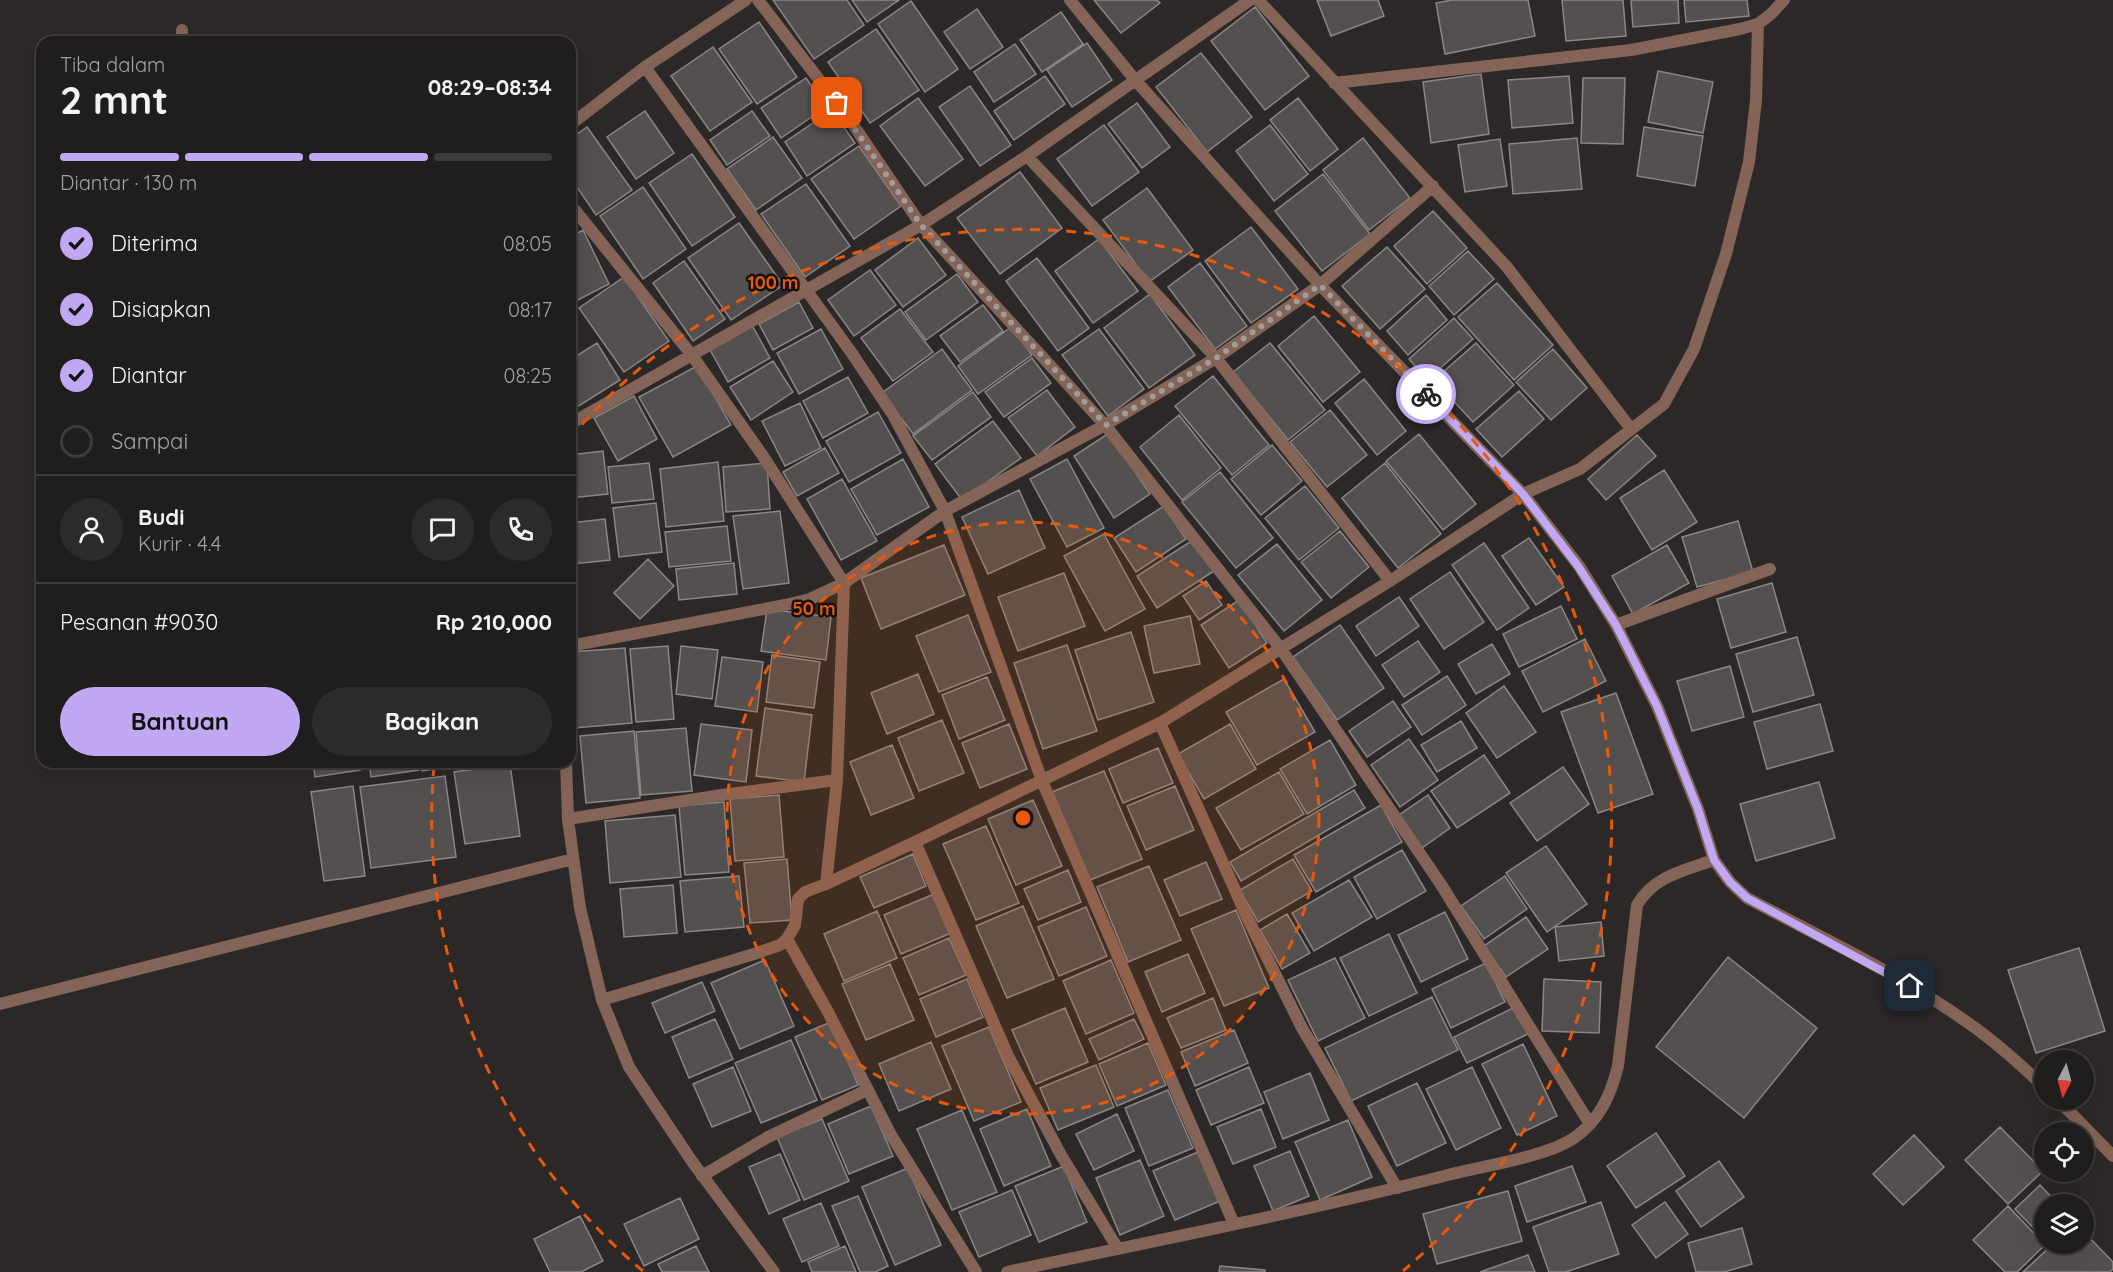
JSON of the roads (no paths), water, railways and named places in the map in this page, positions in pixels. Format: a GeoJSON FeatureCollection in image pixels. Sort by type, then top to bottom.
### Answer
{"type":"FeatureCollection","features":[{"type":"Feature","properties":{"kind":"street"},"geometry":{"type":"LineString","coordinates":[[576,120],[645,67],[746,0]]}},
{"type":"Feature","properties":{"kind":"street"},"geometry":{"type":"LineString","coordinates":[[758,0],[850,120],[921,225],[1106,425],[1281,649],[1440,883],[1590,1124]]}},
{"type":"Feature","properties":{"kind":"street"},"geometry":{"type":"LineString","coordinates":[[1070,0],[1136,81],[1320,285],[1523,494],[1578,566],[1616,625],[1657,706],[1698,809],[1714,860],[1730,882],[1747,898],[1910,986],[1971,1024],[2034,1078]]}},
{"type":"Feature","properties":{"kind":"street"},"geometry":{"type":"LineString","coordinates":[[576,421],[921,225],[1027,156],[1250,0]]}},
{"type":"Feature","properties":{"kind":"street"},"geometry":{"type":"LineString","coordinates":[[1258,0],[1507,267],[1631,429]]}},
{"type":"Feature","properties":{"kind":"street"},"geometry":{"type":"LineString","coordinates":[[1334,83],[1631,50],[1758,24],[1784,0]]}},
{"type":"Feature","properties":{"kind":"street"},"geometry":{"type":"LineString","coordinates":[[602,1000],[780,945],[787,939],[795,925],[799,896],[804,892],[826,884],[1042,782],[1160,723],[1390,581],[1523,494],[1580,469],[1664,404],[1694,348],[1726,254],[1749,162],[1756,100],[1758,24]]}},
{"type":"Feature","properties":{"kind":"street"},"geometry":{"type":"LineString","coordinates":[[645,67],[851,352],[893,415],[945,511],[1042,782],[1234,1224]]}},
{"type":"Feature","properties":{"kind":"street"},"geometry":{"type":"LineString","coordinates":[[1027,156],[1216,358],[1390,581]]}},
{"type":"Feature","properties":{"kind":"street"},"geometry":{"type":"LineString","coordinates":[[576,645],[794,603],[810,599],[844,583],[945,511],[1106,425],[1216,358],[1320,285],[1433,186]]}},
{"type":"Feature","properties":{"kind":"street"},"geometry":{"type":"LineString","coordinates":[[576,211],[691,354],[763,456],[844,583],[837,780],[826,884]]}},
{"type":"Feature","properties":{"kind":"street"},"geometry":{"type":"LineString","coordinates":[[1616,625],[1770,569]]}},
{"type":"Feature","properties":{"kind":"street"},"geometry":{"type":"LineString","coordinates":[[1160,723],[1248,919],[1302,1028],[1397,1188]]}},
{"type":"Feature","properties":{"kind":"street"},"geometry":{"type":"LineString","coordinates":[[566,768],[568,819],[580,908],[602,1000],[628,1067],[702,1176],[774,1272]]}},
{"type":"Feature","properties":{"kind":"street"},"geometry":{"type":"LineString","coordinates":[[568,819],[837,780]]}},
{"type":"Feature","properties":{"kind":"street"},"geometry":{"type":"LineString","coordinates":[[915,842],[1008,1056],[1061,1155],[1118,1249]]}},
{"type":"Feature","properties":{"kind":"street"},"geometry":{"type":"LineString","coordinates":[[0,1004],[573,859]]}},
{"type":"Feature","properties":{"kind":"street"},"geometry":{"type":"LineString","coordinates":[[1008,1272],[1397,1188],[1539,1153],[1573,1138],[1603,1109],[1612,1089],[1618,1066],[1637,904],[1654,885],[1667,877],[1714,860]]}},
{"type":"Feature","properties":{"kind":"street"},"geometry":{"type":"LineString","coordinates":[[787,939],[828,1012],[891,1135],[976,1272]]}},
{"type":"Feature","properties":{"kind":"street"},"geometry":{"type":"LineString","coordinates":[[702,1176],[768,1137],[867,1090]]}},
{"type":"Feature","properties":{"kind":"street"},"geometry":{"type":"LineString","coordinates":[[2068,1110],[2113,1156]]}}]}
